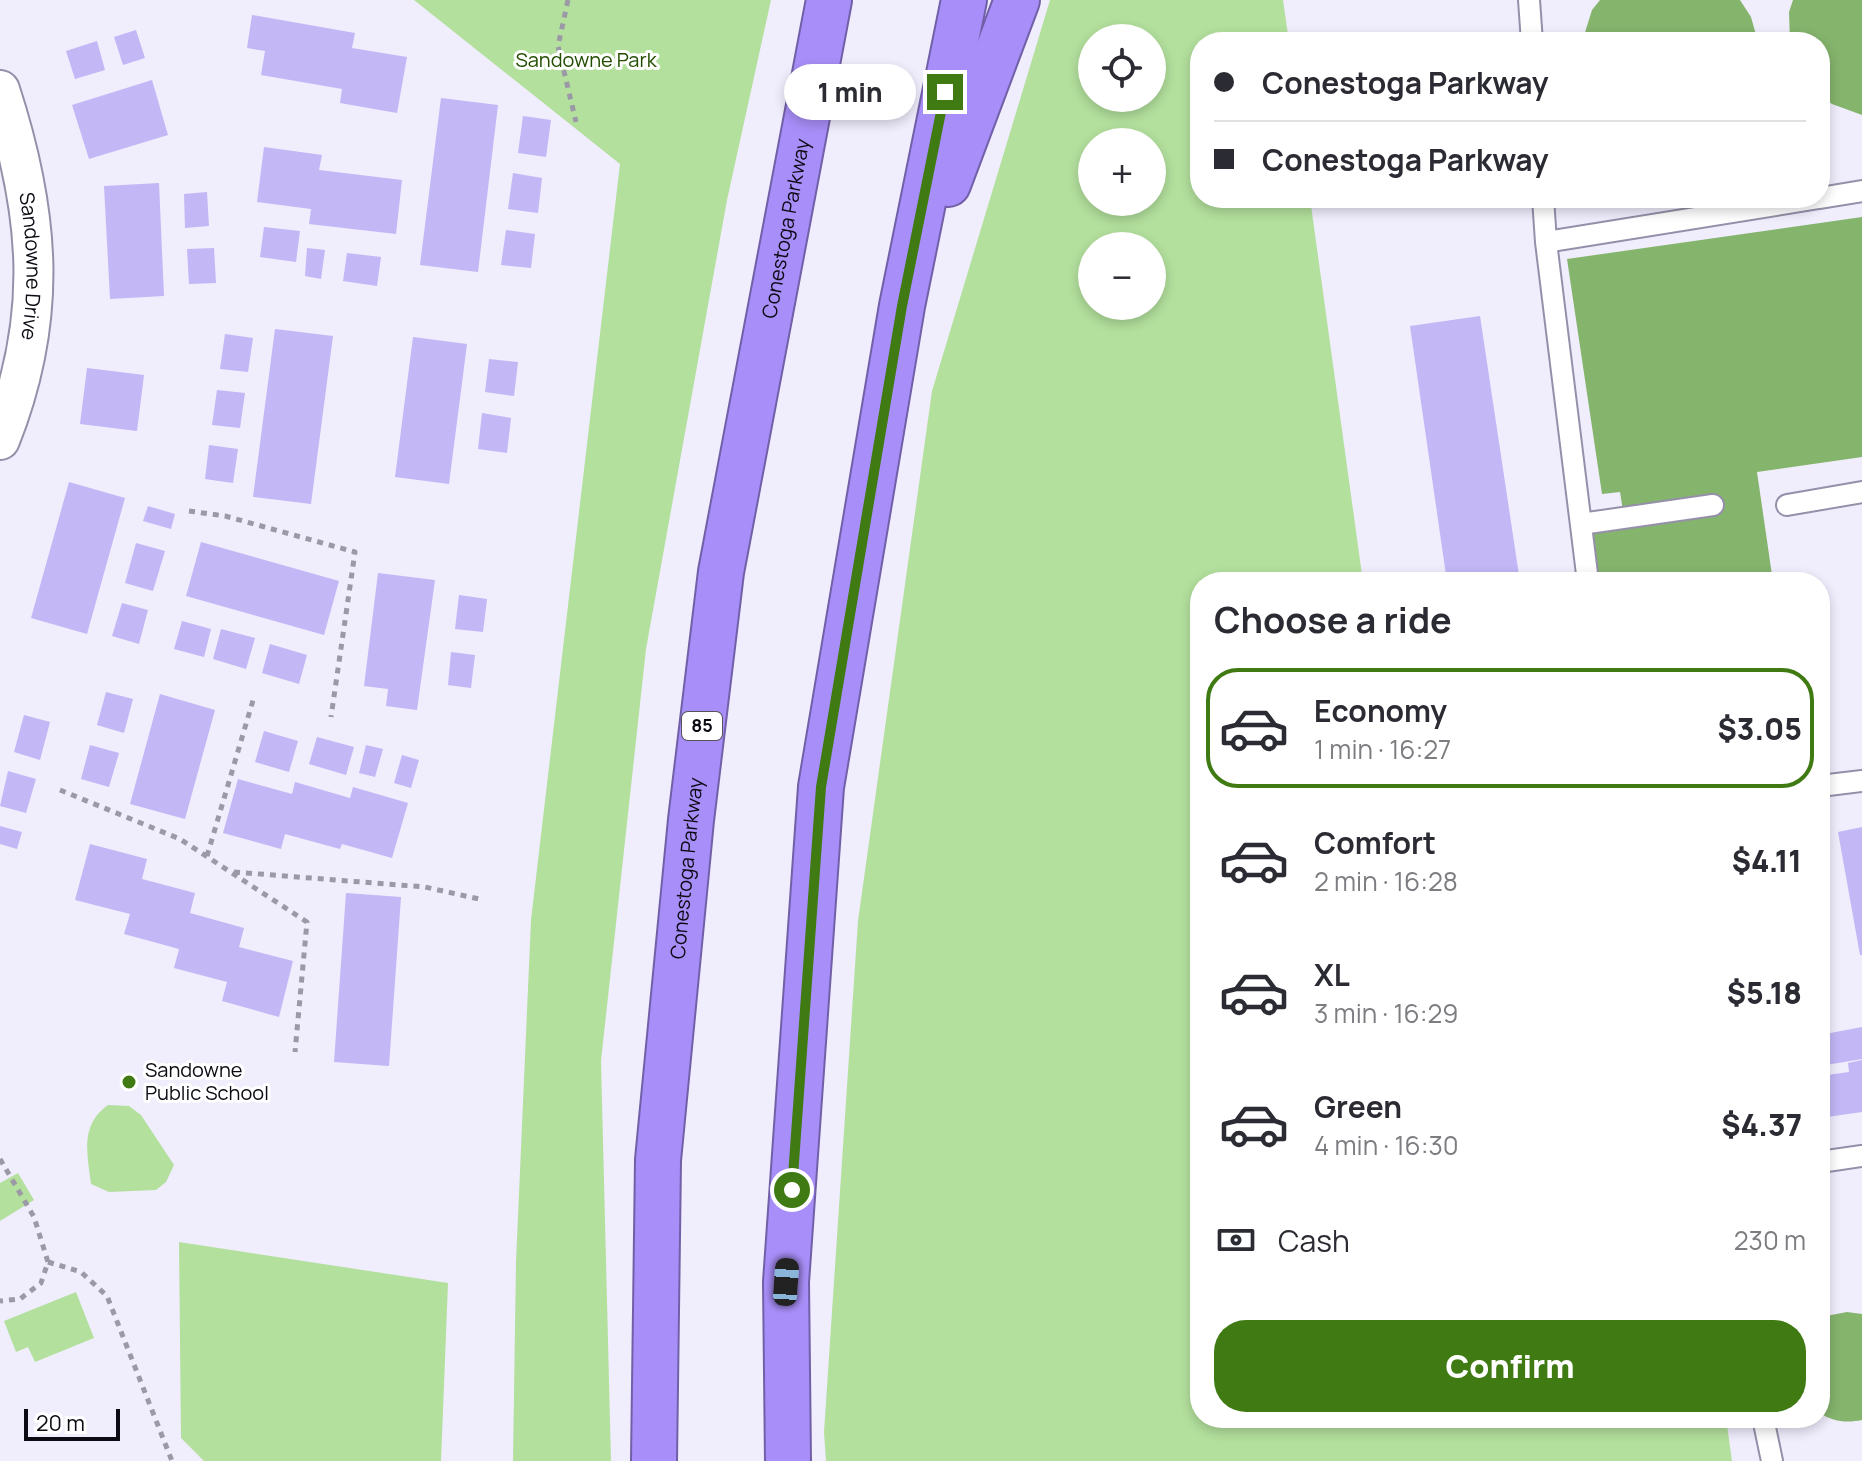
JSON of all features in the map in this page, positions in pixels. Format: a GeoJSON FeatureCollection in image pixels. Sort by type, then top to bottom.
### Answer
{"type":"FeatureCollection","features":[{"type":"Feature","properties":{"kind":"highway","name":"Conestoga Parkway"},"geometry":{"type":"LineString","coordinates":[[654,1461],[658,1160],[691,820],[721,572],[829,0]]}},
{"type":"Feature","properties":{"kind":"highway"},"geometry":{"type":"LineString","coordinates":[[788,1461],[786,1282],[821,787],[902,306],[964,0]]}},
{"type":"Feature","properties":{"kind":"highway"},"geometry":{"type":"LineString","coordinates":[[902,306],[1017,0]]}},
{"type":"Feature","properties":{"kind":"street","name":"Sandowne Drive"},"geometry":{"type":"LineString","coordinates":[[0,90],[18,146],[34,232],[33,314],[13,407],[0,440]]}},
{"type":"Feature","properties":{"kind":"lane"},"geometry":{"type":"LineString","coordinates":[[1529,0],[1531,32]]}},
{"type":"Feature","properties":{"kind":"lane"},"geometry":{"type":"LineString","coordinates":[[1830,196],[1862,191]]}},
{"type":"Feature","properties":{"kind":"lane"},"geometry":{"type":"LineString","coordinates":[[1544,208],[1587,572]]}},
{"type":"Feature","properties":{"kind":"lane"},"geometry":{"type":"LineString","coordinates":[[1546,242],[1758,208]]}},
{"type":"Feature","properties":{"kind":"lane"},"geometry":{"type":"LineString","coordinates":[[1787,505],[1862,492]]}},
{"type":"Feature","properties":{"kind":"lane"},"geometry":{"type":"LineString","coordinates":[[1581,524],[1713,505]]}},
{"type":"Feature","properties":{"kind":"lane"},"geometry":{"type":"LineString","coordinates":[[1830,785],[1862,781]]}},
{"type":"Feature","properties":{"kind":"lane"},"geometry":{"type":"LineString","coordinates":[[1830,1161],[1862,1156]]}},
{"type":"Feature","properties":{"kind":"lane"},"geometry":{"type":"LineString","coordinates":[[1765,1428],[1772,1461]]}},
{"type":"Feature","properties":{"kind":"path"},"geometry":{"type":"LineString","coordinates":[[568,0],[558,46],[576,122]]}},
{"type":"Feature","properties":{"kind":"path"},"geometry":{"type":"LineString","coordinates":[[189,511],[225,516],[355,552],[331,717]]}},
{"type":"Feature","properties":{"kind":"path"},"geometry":{"type":"LineString","coordinates":[[207,856],[254,697]]}},
{"type":"Feature","properties":{"kind":"path"},"geometry":{"type":"LineString","coordinates":[[60,790],[180,839],[307,922],[295,1052]]}},
{"type":"Feature","properties":{"kind":"path"},"geometry":{"type":"LineString","coordinates":[[232,872],[425,887],[479,899]]}},
{"type":"Feature","properties":{"kind":"path"},"geometry":{"type":"LineString","coordinates":[[0,1159],[34,1217],[48,1262],[41,1283],[20,1299],[0,1301]]}},
{"type":"Feature","properties":{"kind":"path"},"geometry":{"type":"LineString","coordinates":[[48,1262],[81,1272],[107,1296],[172,1461]]}},
{"type":"Feature","properties":{"kind":"green space","name":"Sandowne Park"},"geometry":{"type":"Polygon","coordinates":[[[414,0],[771,0],[727,200],[646,649],[601,1061],[611,1461],[513,1461],[516,1262],[531,920],[620,164],[414,0]]]}},
{"type":"Feature","properties":{"kind":"green space"},"geometry":{"type":"Polygon","coordinates":[[[1050,0],[1283,0],[1288,32],[1190,32],[1190,208],[1311,208],[1362,572],[1190,572],[1190,1428],[1727,1428],[1732,1461],[826,1461],[824,1432],[858,921],[932,391],[1050,0]]]}},
{"type":"Feature","properties":{"kind":"green space"},"geometry":{"type":"Polygon","coordinates":[[[108,1105],[129,1106],[141,1115],[174,1165],[166,1182],[156,1190],[109,1192],[91,1184],[87,1151],[89,1131],[93,1121],[108,1105]]]}},
{"type":"Feature","properties":{"kind":"green space"},"geometry":{"type":"Polygon","coordinates":[[[18,1173],[34,1200],[0,1221],[0,1183],[18,1173]]]}},
{"type":"Feature","properties":{"kind":"green space"},"geometry":{"type":"Polygon","coordinates":[[[179,1242],[448,1283],[441,1461],[204,1461],[181,1438],[179,1242]]]}},
{"type":"Feature","properties":{"kind":"green space"},"geometry":{"type":"Polygon","coordinates":[[[76,1292],[94,1338],[35,1362],[28,1347],[16,1352],[4,1321],[76,1292]]]}},
{"type":"Feature","properties":{"kind":"shaded area"},"geometry":{"type":"Polygon","coordinates":[[[1600,0],[1740,0],[1751,17],[1755,32],[1585,32],[1592,10],[1600,0]]]}},
{"type":"Feature","properties":{"kind":"shaded area"},"geometry":{"type":"Polygon","coordinates":[[[1793,0],[1862,0],[1862,115],[1830,102],[1830,32],[1790,32],[1789,12],[1793,0]]]}},
{"type":"Feature","properties":{"kind":"shaded area"},"geometry":{"type":"Polygon","coordinates":[[[1862,217],[1862,457],[1757,472],[1772,572],[1598,572],[1592,534],[1626,529],[1620,492],[1602,494],[1567,259],[1862,217]]]}},
{"type":"Feature","properties":{"kind":"shaded area"},"geometry":{"type":"Polygon","coordinates":[[[1847,1312],[1862,1314],[1862,1420],[1830,1418],[1830,1315],[1847,1312]]]}},
{"type":"Feature","properties":{"kind":"building"},"geometry":{"type":"Polygon","coordinates":[[[252,15],[355,33],[352,48],[407,57],[397,113],[340,103],[342,89],[261,75],[265,51],[247,48],[252,15]]]}},
{"type":"Feature","properties":{"kind":"building"},"geometry":{"type":"Polygon","coordinates":[[[136,30],[145,58],[123,65],[114,37],[136,30]]]}},
{"type":"Feature","properties":{"kind":"building"},"geometry":{"type":"Polygon","coordinates":[[[97,41],[105,70],[75,79],[66,51],[97,41]]]}},
{"type":"Feature","properties":{"kind":"building"},"geometry":{"type":"Polygon","coordinates":[[[152,80],[168,135],[89,159],[72,105],[152,80]]]}},
{"type":"Feature","properties":{"kind":"building"},"geometry":{"type":"Polygon","coordinates":[[[441,98],[498,105],[478,272],[420,265],[441,98]]]}},
{"type":"Feature","properties":{"kind":"building"},"geometry":{"type":"Polygon","coordinates":[[[523,116],[551,120],[546,157],[518,153],[523,116]]]}},
{"type":"Feature","properties":{"kind":"building"},"geometry":{"type":"Polygon","coordinates":[[[264,147],[322,155],[319,170],[402,180],[396,234],[309,224],[311,209],[257,202],[264,147]]]}},
{"type":"Feature","properties":{"kind":"building"},"geometry":{"type":"Polygon","coordinates":[[[513,173],[542,178],[538,213],[508,209],[513,173]]]}},
{"type":"Feature","properties":{"kind":"building"},"geometry":{"type":"Polygon","coordinates":[[[159,183],[164,296],[110,299],[104,186],[159,183]]]}},
{"type":"Feature","properties":{"kind":"building"},"geometry":{"type":"Polygon","coordinates":[[[207,192],[209,226],[185,228],[184,194],[207,192]]]}},
{"type":"Feature","properties":{"kind":"building"},"geometry":{"type":"Polygon","coordinates":[[[264,227],[300,231],[296,262],[260,257],[264,227]]]}},
{"type":"Feature","properties":{"kind":"building"},"geometry":{"type":"Polygon","coordinates":[[[506,230],[535,234],[531,268],[501,265],[506,230]]]}},
{"type":"Feature","properties":{"kind":"building"},"geometry":{"type":"Polygon","coordinates":[[[214,248],[216,283],[189,284],[187,249],[214,248]]]}},
{"type":"Feature","properties":{"kind":"building"},"geometry":{"type":"Polygon","coordinates":[[[307,248],[325,250],[321,279],[305,276],[307,248]]]}},
{"type":"Feature","properties":{"kind":"building"},"geometry":{"type":"Polygon","coordinates":[[[347,253],[381,257],[377,286],[343,281],[347,253]]]}},
{"type":"Feature","properties":{"kind":"building"},"geometry":{"type":"Polygon","coordinates":[[[1480,316],[1518,572],[1446,572],[1410,326],[1480,316]]]}},
{"type":"Feature","properties":{"kind":"building"},"geometry":{"type":"Polygon","coordinates":[[[275,329],[333,336],[311,504],[253,497],[275,329]]]}},
{"type":"Feature","properties":{"kind":"building"},"geometry":{"type":"Polygon","coordinates":[[[225,334],[253,338],[248,372],[220,369],[225,334]]]}},
{"type":"Feature","properties":{"kind":"building"},"geometry":{"type":"Polygon","coordinates":[[[413,337],[467,344],[449,484],[395,477],[413,337]]]}},
{"type":"Feature","properties":{"kind":"building"},"geometry":{"type":"Polygon","coordinates":[[[489,359],[518,362],[514,396],[485,392],[489,359]]]}},
{"type":"Feature","properties":{"kind":"building"},"geometry":{"type":"Polygon","coordinates":[[[87,368],[144,375],[137,431],[80,424],[87,368]]]}},
{"type":"Feature","properties":{"kind":"building"},"geometry":{"type":"Polygon","coordinates":[[[217,390],[245,393],[240,428],[212,425],[217,390]]]}},
{"type":"Feature","properties":{"kind":"building"},"geometry":{"type":"Polygon","coordinates":[[[482,413],[511,418],[507,453],[478,449],[482,413]]]}},
{"type":"Feature","properties":{"kind":"building"},"geometry":{"type":"Polygon","coordinates":[[[209,445],[238,449],[233,483],[205,479],[209,445]]]}},
{"type":"Feature","properties":{"kind":"building"},"geometry":{"type":"Polygon","coordinates":[[[69,482],[125,498],[87,634],[31,618],[69,482]]]}},
{"type":"Feature","properties":{"kind":"building"},"geometry":{"type":"Polygon","coordinates":[[[148,506],[175,514],[171,529],[143,521],[148,506]]]}},
{"type":"Feature","properties":{"kind":"building"},"geometry":{"type":"Polygon","coordinates":[[[201,542],[339,581],[324,635],[186,596],[201,542]]]}},
{"type":"Feature","properties":{"kind":"building"},"geometry":{"type":"Polygon","coordinates":[[[136,543],[165,551],[153,591],[125,583],[136,543]]]}},
{"type":"Feature","properties":{"kind":"building"},"geometry":{"type":"Polygon","coordinates":[[[378,573],[435,580],[417,710],[386,706],[388,689],[364,686],[378,573]]]}},
{"type":"Feature","properties":{"kind":"building"},"geometry":{"type":"Polygon","coordinates":[[[459,595],[487,599],[483,632],[455,629],[459,595]]]}},
{"type":"Feature","properties":{"kind":"building"},"geometry":{"type":"Polygon","coordinates":[[[122,603],[148,610],[139,644],[112,636],[122,603]]]}},
{"type":"Feature","properties":{"kind":"building"},"geometry":{"type":"Polygon","coordinates":[[[182,621],[211,629],[204,657],[174,649],[182,621]]]}},
{"type":"Feature","properties":{"kind":"building"},"geometry":{"type":"Polygon","coordinates":[[[221,629],[255,638],[246,669],[213,659],[221,629]]]}},
{"type":"Feature","properties":{"kind":"building"},"geometry":{"type":"Polygon","coordinates":[[[270,644],[307,655],[299,684],[262,673],[270,644]]]}},
{"type":"Feature","properties":{"kind":"building"},"geometry":{"type":"Polygon","coordinates":[[[451,652],[475,655],[471,688],[448,685],[451,652]]]}},
{"type":"Feature","properties":{"kind":"building"},"geometry":{"type":"Polygon","coordinates":[[[106,692],[133,699],[124,733],[97,725],[106,692]]]}},
{"type":"Feature","properties":{"kind":"building"},"geometry":{"type":"Polygon","coordinates":[[[160,694],[215,710],[185,819],[130,804],[160,694]]]}},
{"type":"Feature","properties":{"kind":"building"},"geometry":{"type":"Polygon","coordinates":[[[24,715],[50,722],[40,760],[14,752],[24,715]]]}},
{"type":"Feature","properties":{"kind":"building"},"geometry":{"type":"Polygon","coordinates":[[[264,731],[298,741],[289,772],[255,762],[264,731]]]}},
{"type":"Feature","properties":{"kind":"building"},"geometry":{"type":"Polygon","coordinates":[[[317,737],[354,747],[346,775],[309,764],[317,737]]]}},
{"type":"Feature","properties":{"kind":"building"},"geometry":{"type":"Polygon","coordinates":[[[90,745],[119,753],[109,787],[81,779],[90,745]]]}},
{"type":"Feature","properties":{"kind":"building"},"geometry":{"type":"Polygon","coordinates":[[[366,745],[383,749],[375,777],[359,773],[366,745]]]}},
{"type":"Feature","properties":{"kind":"building"},"geometry":{"type":"Polygon","coordinates":[[[402,755],[419,760],[411,788],[394,783],[402,755]]]}},
{"type":"Feature","properties":{"kind":"building"},"geometry":{"type":"Polygon","coordinates":[[[8,771],[36,779],[26,813],[0,806],[8,771]]]}},
{"type":"Feature","properties":{"kind":"building"},"geometry":{"type":"Polygon","coordinates":[[[238,779],[292,794],[295,782],[350,798],[353,787],[408,803],[392,858],[342,844],[340,849],[285,834],[281,849],[223,833],[238,779]]]}},
{"type":"Feature","properties":{"kind":"building"},"geometry":{"type":"Polygon","coordinates":[[[0,826],[22,832],[17,849],[0,844],[0,826]]]}},
{"type":"Feature","properties":{"kind":"building"},"geometry":{"type":"Polygon","coordinates":[[[1862,827],[1862,955],[1860,955],[1838,832],[1862,827]]]}},
{"type":"Feature","properties":{"kind":"building"},"geometry":{"type":"Polygon","coordinates":[[[90,844],[147,859],[142,879],[195,893],[190,913],[244,928],[239,947],[293,961],[279,1017],[222,1001],[227,982],[174,968],[179,949],[124,934],[130,914],[75,900],[90,844]]]}},
{"type":"Feature","properties":{"kind":"building"},"geometry":{"type":"Polygon","coordinates":[[[346,893],[401,897],[389,1066],[334,1062],[346,893]]]}},
{"type":"Feature","properties":{"kind":"building"},"geometry":{"type":"Polygon","coordinates":[[[1862,1027],[1862,1059],[1830,1064],[1830,1033],[1862,1027]]]}},
{"type":"Feature","properties":{"kind":"building"},"geometry":{"type":"Polygon","coordinates":[[[1862,1060],[1862,1112],[1830,1117],[1830,1075],[1849,1072],[1848,1063],[1862,1060]]]}},
{"type":"Feature","properties":{"kind":"place","name":"Sandowne Public School"},"geometry":{"type":"Point","coordinates":[129,1082]}},
{"type":"Feature","properties":{"kind":"route"},"geometry":{"type":"LineString","coordinates":[[792,1190],[821,787],[902,306],[945,92]]}}]}
